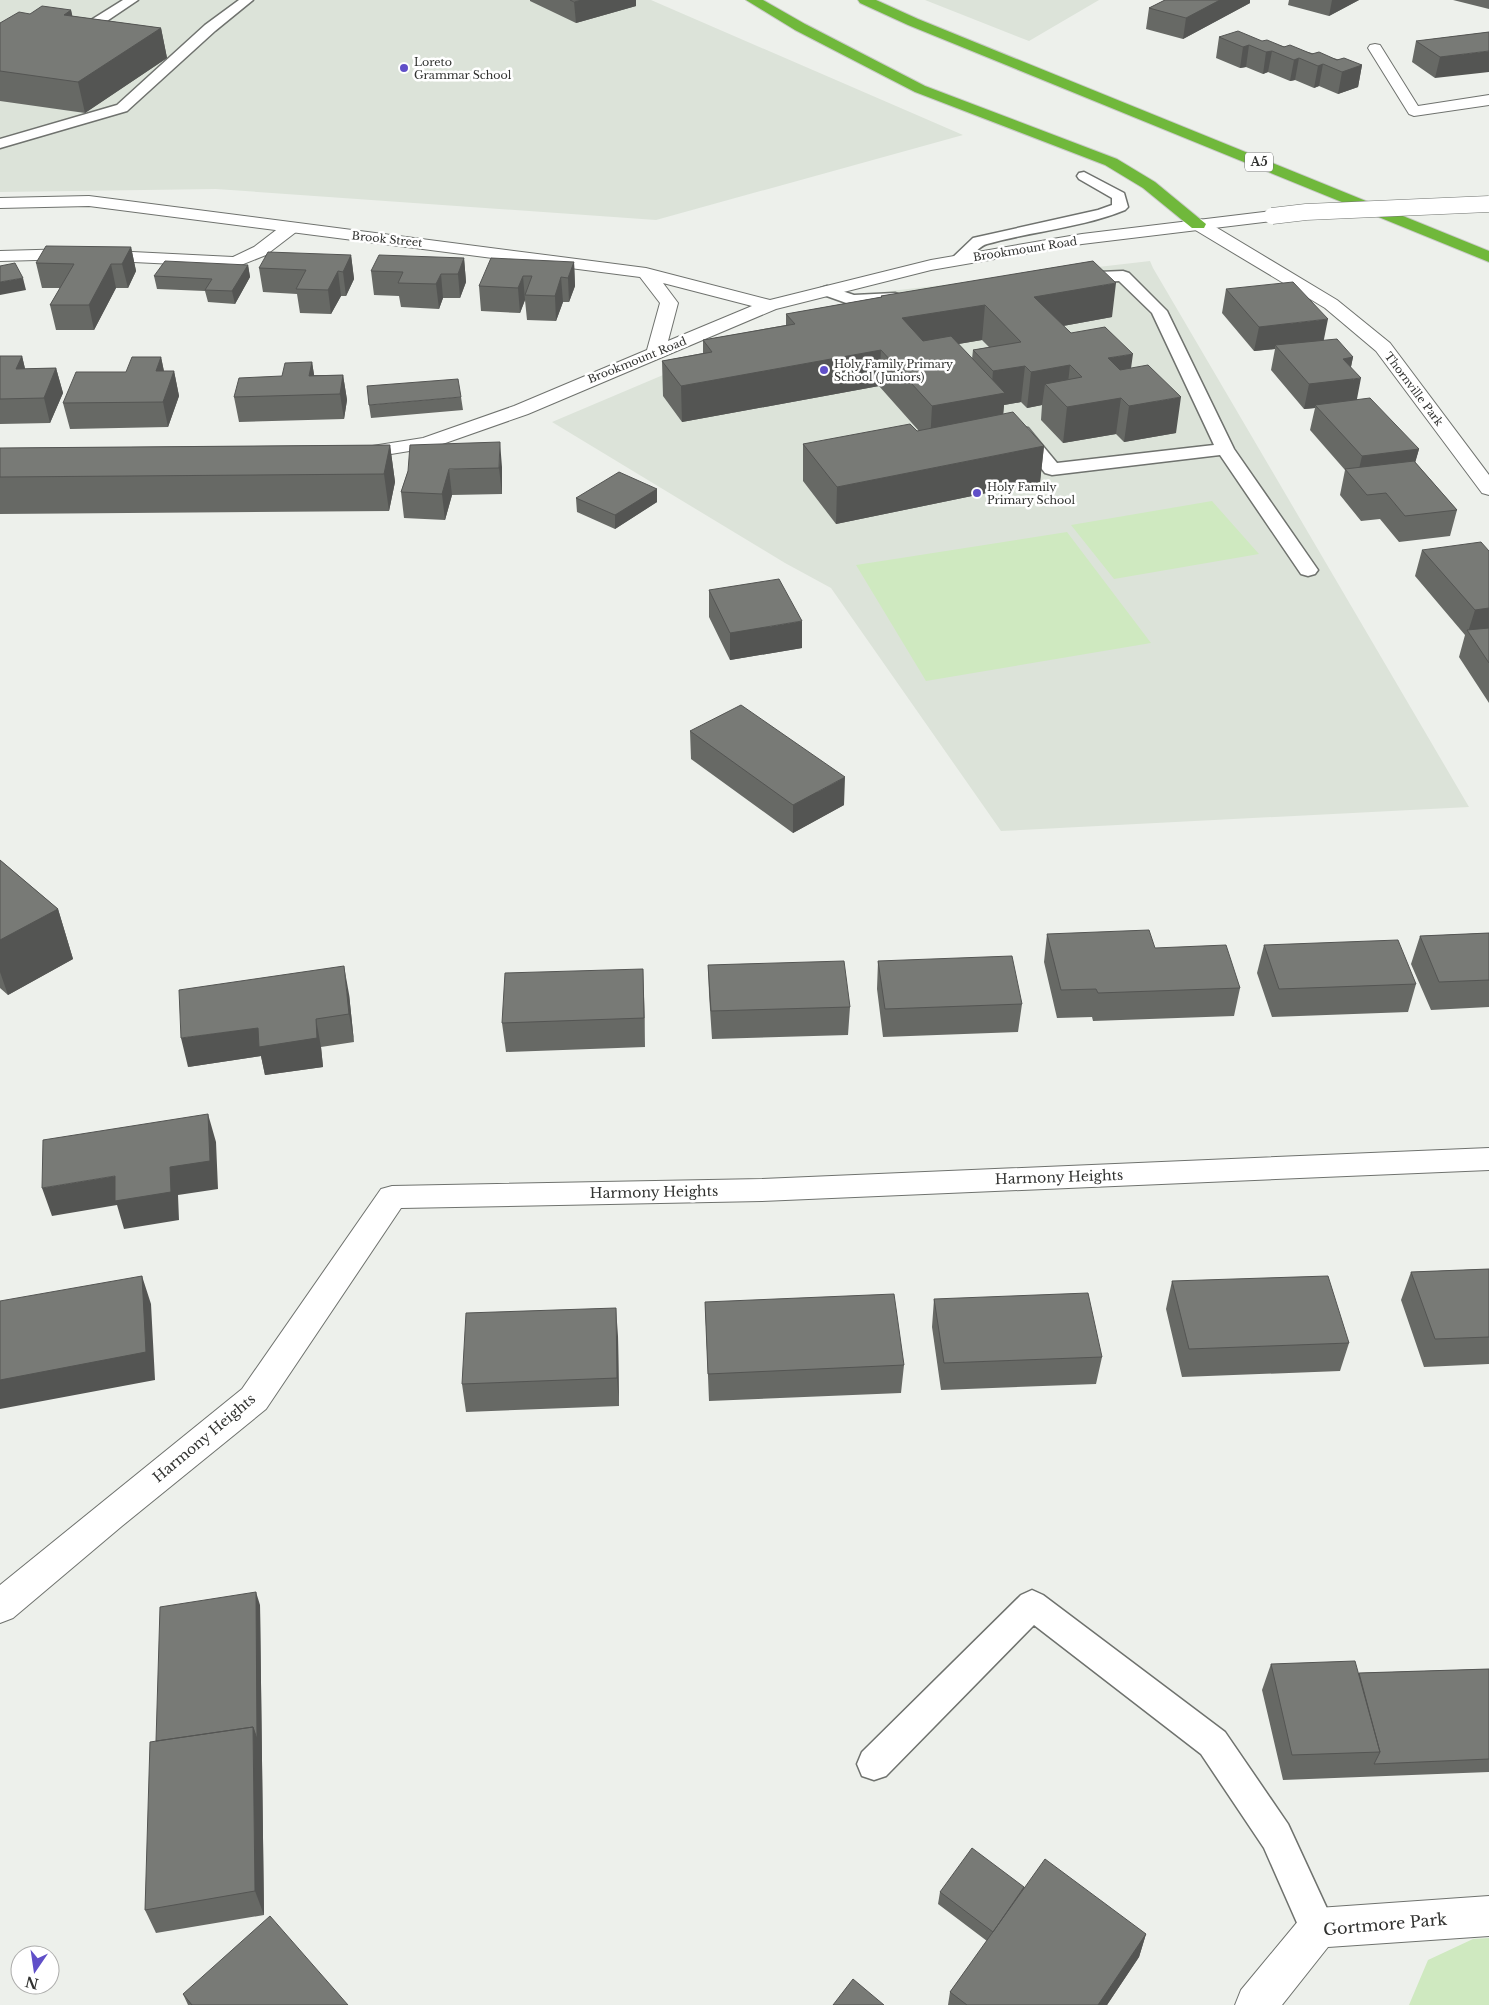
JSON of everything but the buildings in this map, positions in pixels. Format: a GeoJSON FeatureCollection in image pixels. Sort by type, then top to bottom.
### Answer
{"type":"FeatureCollection","features":[{"type":"Feature","properties":{"kind":"highway"},"geometry":{"type":"LineString","coordinates":[[753,0],[800,27],[920,89],[1111,162],[1150,184],[1198,224]]}},
{"type":"Feature","properties":{"kind":"highway","name":"A5"},"geometry":{"type":"LineString","coordinates":[[866,0],[913,22],[1489,256]]}},
{"type":"Feature","properties":{"kind":"street"},"geometry":{"type":"LineString","coordinates":[[1375,48],[1414,111],[1489,100]]}},
{"type":"Feature","properties":{"kind":"street","name":"Brook Street"},"geometry":{"type":"LineString","coordinates":[[0,203],[89,201],[290,228],[479,250],[646,273],[770,306]]}},
{"type":"Feature","properties":{"kind":"street","name":"Brookmount Road"},"geometry":{"type":"LineString","coordinates":[[338,455],[427,443],[521,410],[770,306],[931,265],[1082,239],[1306,212],[1489,204]]}},
{"type":"Feature","properties":{"kind":"street","name":"Thornville Park"},"geometry":{"type":"LineString","coordinates":[[1198,224],[1331,304],[1383,347],[1489,489]]}},
{"type":"Feature","properties":{"kind":"street"},"geometry":{"type":"LineString","coordinates":[[0,256],[72,254],[236,262],[260,251],[290,228]]}},
{"type":"Feature","properties":{"kind":"street"},"geometry":{"type":"LineString","coordinates":[[646,273],[669,303],[656,353]]}},
{"type":"Feature","properties":{"kind":"street","name":"Harmony Heights"},"geometry":{"type":"LineString","coordinates":[[0,1607],[110,1514],[254,1398],[392,1197],[762,1190],[1489,1159]]}},
{"type":"Feature","properties":{"kind":"street","name":"Gortmore Park"},"geometry":{"type":"LineString","coordinates":[[1256,2005],[1318,1928],[1489,1916]]}},
{"type":"Feature","properties":{"kind":"lane"},"geometry":{"type":"LineString","coordinates":[[99,36],[80,33],[132,0]]}},
{"type":"Feature","properties":{"kind":"lane"},"geometry":{"type":"LineString","coordinates":[[0,144],[122,108],[210,28],[247,0]]}},
{"type":"Feature","properties":{"kind":"lane"},"geometry":{"type":"LineString","coordinates":[[167,46],[186,49]]}},
{"type":"Feature","properties":{"kind":"lane"},"geometry":{"type":"LineString","coordinates":[[958,260],[979,241],[1102,214],[1120,207],[1119,196],[1084,176]]}},
{"type":"Feature","properties":{"kind":"lane"},"geometry":{"type":"LineString","coordinates":[[1056,280],[1124,276],[1159,311],[1225,449],[1308,570]]}},
{"type":"Feature","properties":{"kind":"lane"},"geometry":{"type":"LineString","coordinates":[[827,291],[852,300],[912,297]]}},
{"type":"Feature","properties":{"kind":"lane"},"geometry":{"type":"LineString","coordinates":[[1011,417],[1052,469],[1225,449]]}},
{"type":"Feature","properties":{"kind":"lane"},"geometry":{"type":"LineString","coordinates":[[874,1764],[1032,1605],[1213,1743],[1276,1836],[1318,1928]]}},
{"type":"Feature","properties":{"kind":"shaded area","name":"Loreto Grammar School"},"geometry":{"type":"Polygon","coordinates":[[[0,0],[651,0],[963,135],[656,220],[216,189],[0,192],[0,0]]]}},
{"type":"Feature","properties":{"kind":"shaded area"},"geometry":{"type":"Polygon","coordinates":[[[925,0],[1099,0],[1029,41],[925,0]]]}},
{"type":"Feature","properties":{"kind":"shaded area","name":"Holy Family Primary School"},"geometry":{"type":"Polygon","coordinates":[[[1150,261],[1469,807],[1001,831],[831,588],[785,563],[552,422],[741,342],[882,304],[882,292],[1150,261]]]}},
{"type":"Feature","properties":{"kind":"green space"},"geometry":{"type":"Polygon","coordinates":[[[1212,501],[1259,554],[1114,579],[1071,525],[1212,501]]]}},
{"type":"Feature","properties":{"kind":"green space"},"geometry":{"type":"Polygon","coordinates":[[[1067,532],[1151,643],[926,681],[856,565],[1067,532]]]}},
{"type":"Feature","properties":{"kind":"green space"},"geometry":{"type":"Polygon","coordinates":[[[1489,1938],[1489,2005],[1409,2005],[1428,1960],[1473,1939],[1489,1938]]]}},
{"type":"Feature","properties":{"kind":"place","name":"Loreto Grammar School"},"geometry":{"type":"Point","coordinates":[404,68]}},
{"type":"Feature","properties":{"kind":"place","name":"Holy Family Primary School (Juniors)"},"geometry":{"type":"Point","coordinates":[824,370]}},
{"type":"Feature","properties":{"kind":"place","name":"Holy Family Primary School"},"geometry":{"type":"Point","coordinates":[977,493]}}]}
